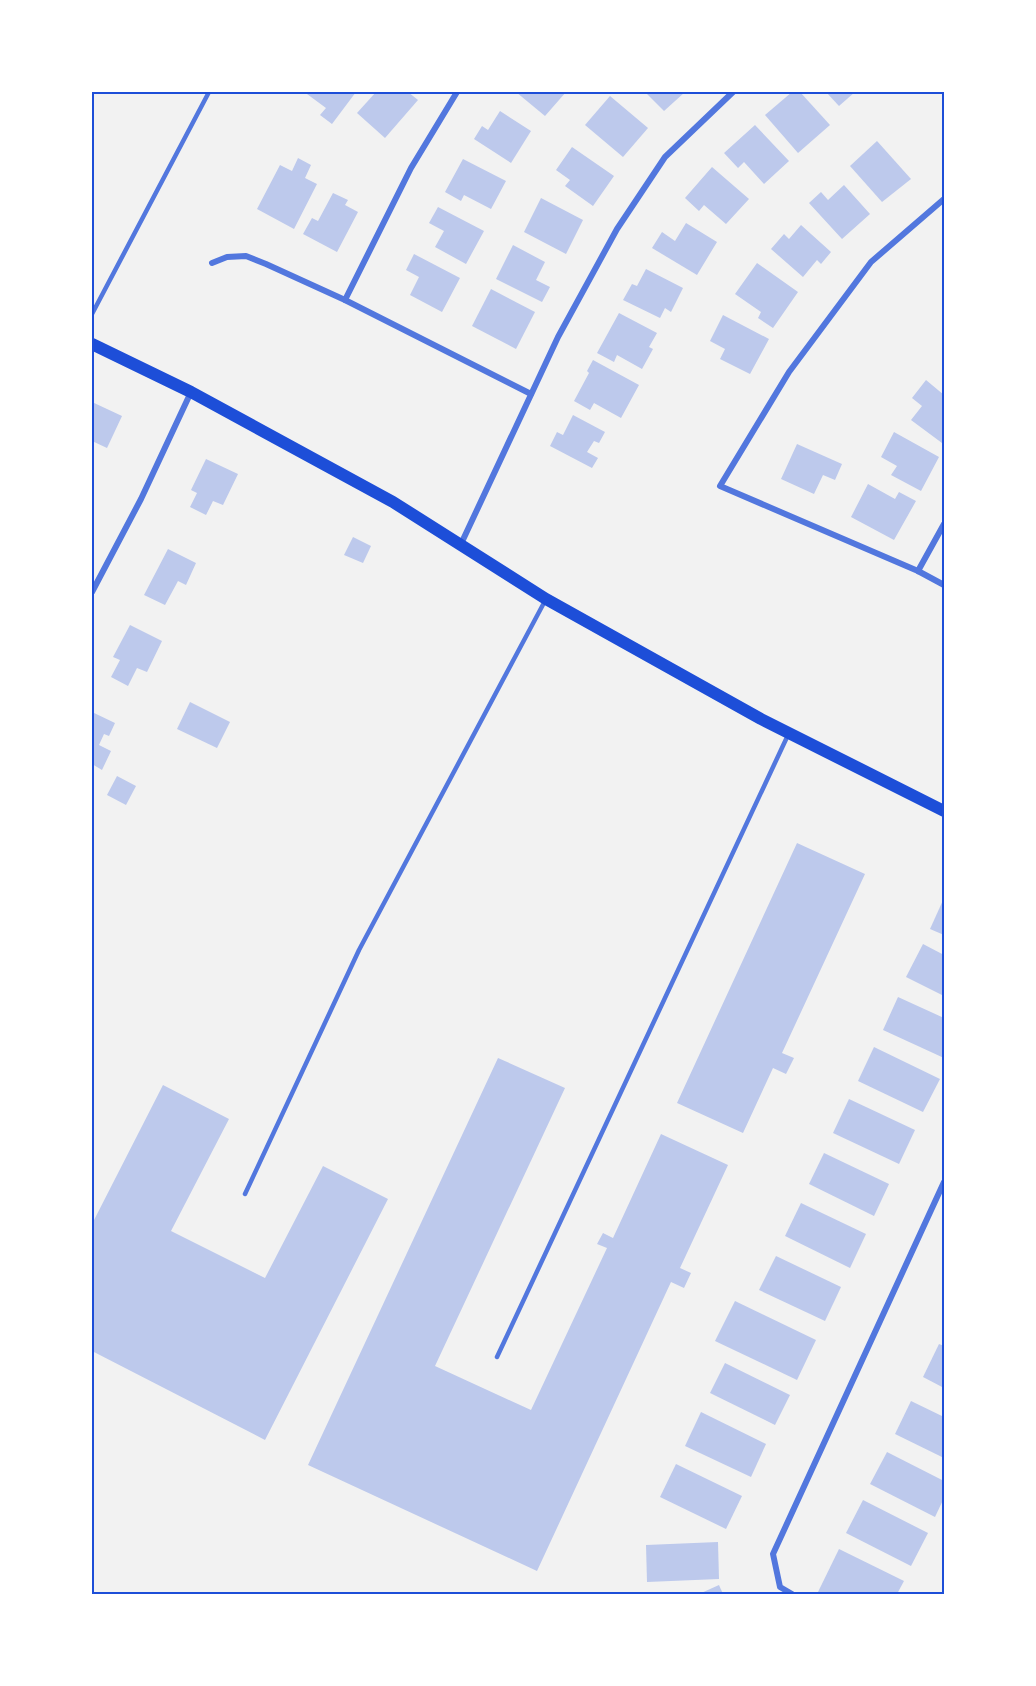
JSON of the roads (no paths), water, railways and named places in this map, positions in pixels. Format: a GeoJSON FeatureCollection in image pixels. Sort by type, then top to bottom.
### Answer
{"type":"FeatureCollection","features":[{"type":"Feature","properties":{"kind":"main road"},"geometry":{"type":"LineString","coordinates":[[92,344],[191,392],[393,502],[546,599],[789,733],[945,811]]}},
{"type":"Feature","properties":{"kind":"street"},"geometry":{"type":"LineString","coordinates":[[345,300],[411,168],[457,92]]}},
{"type":"Feature","properties":{"kind":"street"},"geometry":{"type":"LineString","coordinates":[[460,545],[558,337],[617,229],[666,157],[733,92]]}},
{"type":"Feature","properties":{"kind":"street"},"geometry":{"type":"LineString","coordinates":[[945,199],[871,262],[789,372],[720,486],[918,571],[945,585]]}},
{"type":"Feature","properties":{"kind":"street"},"geometry":{"type":"LineString","coordinates":[[212,263],[227,257],[246,256],[345,300],[531,394]]}},
{"type":"Feature","properties":{"kind":"street"},"geometry":{"type":"LineString","coordinates":[[92,592],[141,499],[191,392]]}},
{"type":"Feature","properties":{"kind":"street"},"geometry":{"type":"LineString","coordinates":[[918,571],[945,524]]}},
{"type":"Feature","properties":{"kind":"street"},"geometry":{"type":"LineString","coordinates":[[792,1594],[780,1587],[773,1554],[945,1182]]}},
{"type":"Feature","properties":{"kind":"lane"},"geometry":{"type":"LineString","coordinates":[[92,314],[209,92]]}},
{"type":"Feature","properties":{"kind":"lane"},"geometry":{"type":"LineString","coordinates":[[245,1194],[359,950],[546,599]]}},
{"type":"Feature","properties":{"kind":"lane"},"geometry":{"type":"LineString","coordinates":[[497,1357],[789,733]]}}]}
